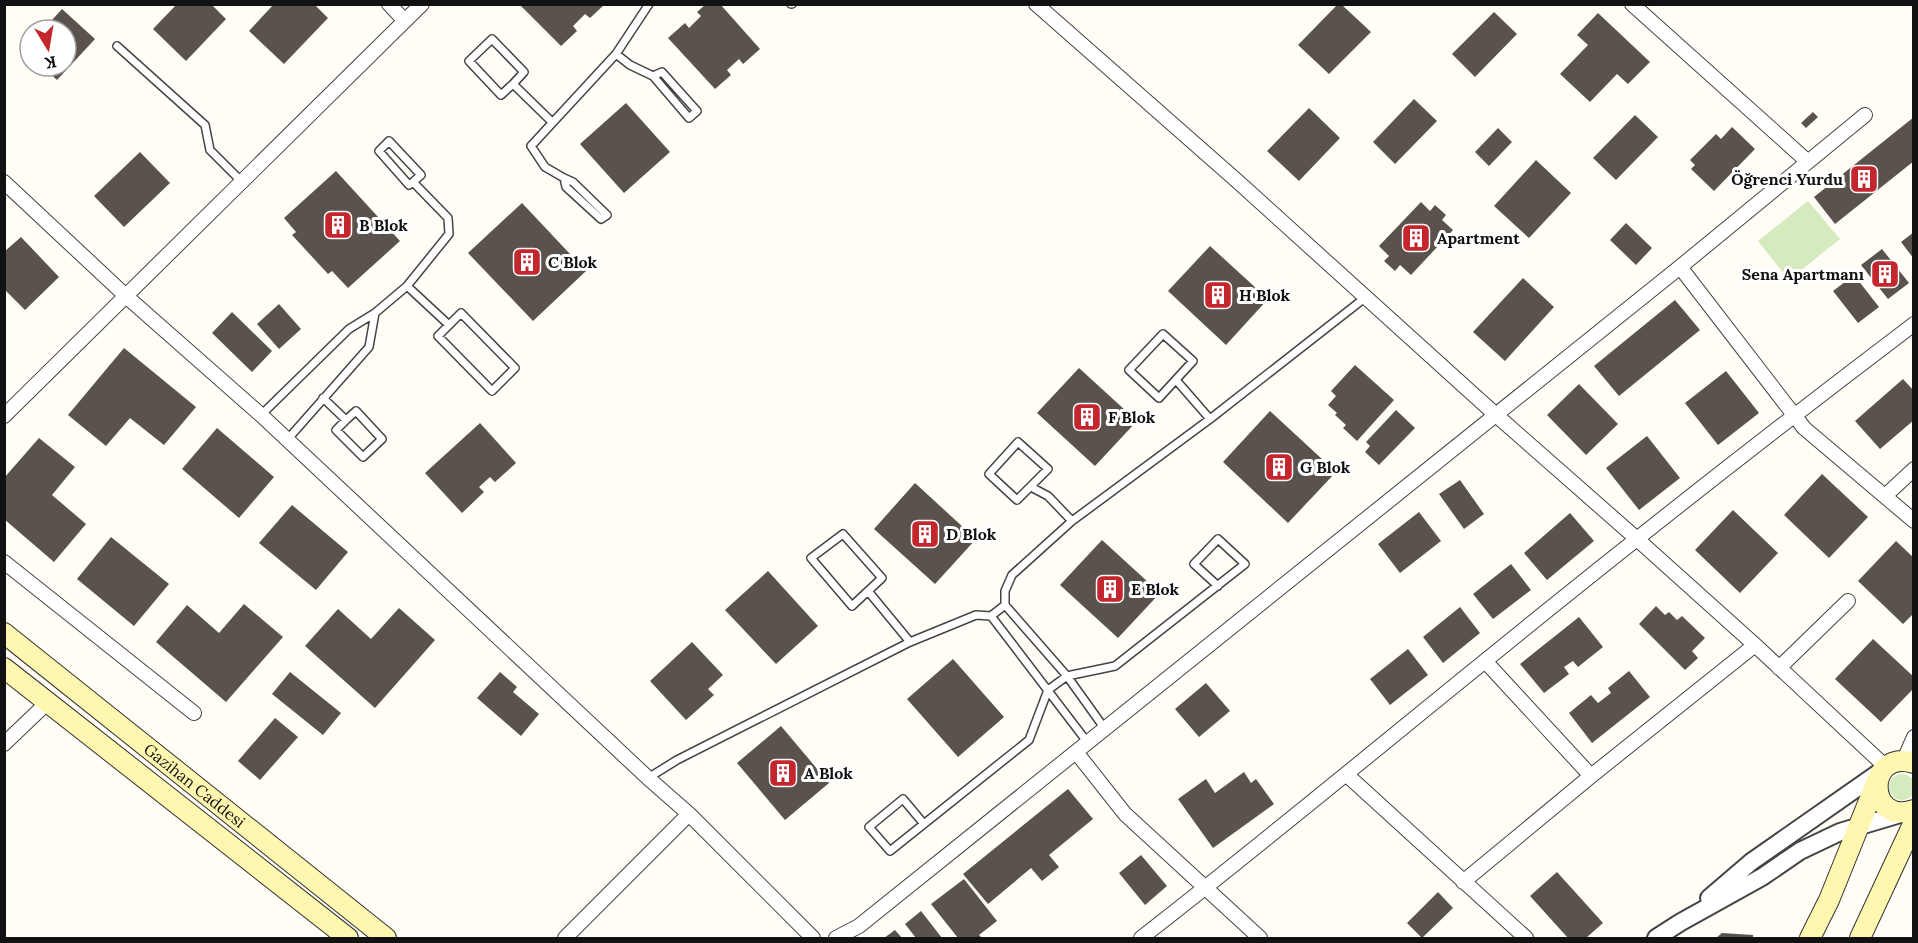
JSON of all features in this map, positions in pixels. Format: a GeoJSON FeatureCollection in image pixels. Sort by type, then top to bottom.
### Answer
{"type":"FeatureCollection","features":[{"type":"Feature","properties":{"kind":"main road","name":"Gazihan Caddesi"},"geometry":{"type":"LineString","coordinates":[[4,633],[386,939]]}},
{"type":"Feature","properties":{"kind":"main road","name":"Gazihan Caddesi"},"geometry":{"type":"LineString","coordinates":[[4,668],[348,939]]}},
{"type":"Feature","properties":{"kind":"main road"},"geometry":{"type":"LineString","coordinates":[[1810,939],[1884,771],[1912,751]]}},
{"type":"Feature","properties":{"kind":"main road"},"geometry":{"type":"LineString","coordinates":[[1860,939],[1911,815],[1886,807],[1879,798],[1884,771]]}},
{"type":"Feature","properties":{"kind":"street"},"geometry":{"type":"LineString","coordinates":[[389,4],[405,21]]}},
{"type":"Feature","properties":{"kind":"street"},"geometry":{"type":"LineString","coordinates":[[4,416],[243,183],[422,4]]}},
{"type":"Feature","properties":{"kind":"street"},"geometry":{"type":"LineString","coordinates":[[1036,4],[1755,645],[1884,771],[1751,862],[1681,922]]}},
{"type":"Feature","properties":{"kind":"street"},"geometry":{"type":"LineString","coordinates":[[1632,4],[1807,161]]}},
{"type":"Feature","properties":{"kind":"street"},"geometry":{"type":"LineString","coordinates":[[836,939],[859,926],[1088,743],[1680,267],[1865,115]]}},
{"type":"Feature","properties":{"kind":"street"},"geometry":{"type":"LineString","coordinates":[[4,182],[127,297],[261,415],[689,814],[813,939]]}},
{"type":"Feature","properties":{"kind":"street"},"geometry":{"type":"LineString","coordinates":[[1680,267],[1804,428],[1914,521]]}},
{"type":"Feature","properties":{"kind":"street"},"geometry":{"type":"LineString","coordinates":[[1141,939],[1637,539],[1914,324]]}},
{"type":"Feature","properties":{"kind":"street"},"geometry":{"type":"LineString","coordinates":[[1885,496],[1914,469]]}},
{"type":"Feature","properties":{"kind":"street"},"geometry":{"type":"LineString","coordinates":[[4,562],[194,713]]}},
{"type":"Feature","properties":{"kind":"street"},"geometry":{"type":"LineString","coordinates":[[1779,668],[1848,601]]}},
{"type":"Feature","properties":{"kind":"street"},"geometry":{"type":"LineString","coordinates":[[1463,882],[1755,645]]}},
{"type":"Feature","properties":{"kind":"street"},"geometry":{"type":"LineString","coordinates":[[1485,661],[1592,776]]}},
{"type":"Feature","properties":{"kind":"street"},"geometry":{"type":"LineString","coordinates":[[4,744],[48,702]]}},
{"type":"Feature","properties":{"kind":"street"},"geometry":{"type":"LineString","coordinates":[[1076,752],[1125,814],[1260,939]]}},
{"type":"Feature","properties":{"kind":"street"},"geometry":{"type":"LineString","coordinates":[[1347,775],[1526,939]]}},
{"type":"Feature","properties":{"kind":"street"},"geometry":{"type":"LineString","coordinates":[[565,939],[689,814]]}},
{"type":"Feature","properties":{"kind":"street"},"geometry":{"type":"LineString","coordinates":[[1656,939],[1681,922],[1762,877],[1800,851],[1840,832],[1911,815]]}},
{"type":"Feature","properties":{"kind":"lane"},"geometry":{"type":"LineString","coordinates":[[564,178],[566,187],[601,219],[607,215],[573,182],[545,166],[531,146],[616,54],[649,4]]}},
{"type":"Feature","properties":{"kind":"lane"},"geometry":{"type":"LineString","coordinates":[[492,39],[524,72],[513,84],[501,95],[469,61],[492,39]]}},
{"type":"Feature","properties":{"kind":"lane"},"geometry":{"type":"LineString","coordinates":[[117,46],[205,125],[210,150],[243,183]]}},
{"type":"Feature","properties":{"kind":"lane"},"geometry":{"type":"LineString","coordinates":[[616,54],[630,65],[653,76],[689,118],[698,111],[662,72],[653,76]]}},
{"type":"Feature","properties":{"kind":"lane"},"geometry":{"type":"LineString","coordinates":[[513,84],[552,122]]}},
{"type":"Feature","properties":{"kind":"lane"},"geometry":{"type":"LineString","coordinates":[[388,141],[421,175],[413,182],[409,185],[379,151],[388,141]]}},
{"type":"Feature","properties":{"kind":"lane"},"geometry":{"type":"LineString","coordinates":[[261,415],[350,329],[375,313],[407,286],[449,234],[448,218],[413,182]]}},
{"type":"Feature","properties":{"kind":"lane"},"geometry":{"type":"LineString","coordinates":[[407,286],[449,325]]}},
{"type":"Feature","properties":{"kind":"lane"},"geometry":{"type":"LineString","coordinates":[[1105,729],[1067,676],[1005,605],[1005,591],[1012,575],[1072,521],[1210,419],[1366,297]]}},
{"type":"Feature","properties":{"kind":"lane"},"geometry":{"type":"LineString","coordinates":[[287,440],[369,347],[375,313]]}},
{"type":"Feature","properties":{"kind":"lane"},"geometry":{"type":"LineString","coordinates":[[461,313],[515,368],[492,391],[438,336],[449,325],[461,313]]}},
{"type":"Feature","properties":{"kind":"lane"},"geometry":{"type":"LineString","coordinates":[[1163,333],[1193,361],[1176,380],[1159,398],[1129,370],[1163,333]]}},
{"type":"Feature","properties":{"kind":"lane"},"geometry":{"type":"LineString","coordinates":[[1176,380],[1210,419]]}},
{"type":"Feature","properties":{"kind":"lane"},"geometry":{"type":"LineString","coordinates":[[323,398],[346,420]]}},
{"type":"Feature","properties":{"kind":"lane"},"geometry":{"type":"LineString","coordinates":[[356,411],[382,439],[363,457],[336,430],[346,420],[356,411]]}},
{"type":"Feature","properties":{"kind":"lane"},"geometry":{"type":"LineString","coordinates":[[1018,442],[1048,469],[1031,488],[1017,500],[988,474],[1018,442]]}},
{"type":"Feature","properties":{"kind":"lane"},"geometry":{"type":"LineString","coordinates":[[1031,488],[1048,496],[1072,521]]}},
{"type":"Feature","properties":{"kind":"lane"},"geometry":{"type":"LineString","coordinates":[[843,534],[882,578],[868,591],[852,606],[811,558],[843,534]]}},
{"type":"Feature","properties":{"kind":"lane"},"geometry":{"type":"LineString","coordinates":[[924,824],[903,799],[869,827],[890,851],[924,824],[1029,740],[1048,690],[1067,676],[1115,666],[1218,586],[1245,564],[1218,539],[1194,564],[1218,586]]}},
{"type":"Feature","properties":{"kind":"lane"},"geometry":{"type":"LineString","coordinates":[[868,591],[910,642]]}},
{"type":"Feature","properties":{"kind":"lane"},"geometry":{"type":"LineString","coordinates":[[648,777],[677,760],[910,642],[976,615],[991,616],[1005,605]]}},
{"type":"Feature","properties":{"kind":"lane"},"geometry":{"type":"LineString","coordinates":[[991,616],[1088,743]]}},
{"type":"Feature","properties":{"kind":"green space"},"geometry":{"type":"Polygon","coordinates":[[[1808,201],[1840,239],[1789,280],[1758,241],[1808,201]]]}},
{"type":"Feature","properties":{"kind":"green space"},"geometry":{"type":"Polygon","coordinates":[[[1902,774],[1911,778],[1915,787],[1911,796],[1902,800],[1893,796],[1889,787],[1893,778],[1902,774]]]}},
{"type":"Feature","properties":{"kind":"building"},"geometry":{"type":"Polygon","coordinates":[[[177,4],[211,4],[226,19],[186,61],[153,29],[177,4]]]}},
{"type":"Feature","properties":{"kind":"building"},"geometry":{"type":"Polygon","coordinates":[[[274,4],[314,4],[328,18],[284,64],[249,31],[274,4]]]}},
{"type":"Feature","properties":{"kind":"building"},"geometry":{"type":"Polygon","coordinates":[[[706,4],[720,4],[760,49],[743,64],[739,59],[727,70],[731,75],[715,89],[668,38],[685,23],[689,28],[701,16],[697,12],[706,4]]]}},
{"type":"Feature","properties":{"kind":"building"},"geometry":{"type":"Polygon","coordinates":[[[520,5],[604,5],[590,18],[585,14],[573,26],[577,31],[561,46],[520,5]]]}},
{"type":"Feature","properties":{"kind":"building"},"geometry":{"type":"Polygon","coordinates":[[[1337,5],[1342,5],[1371,32],[1329,74],[1298,45],[1337,5]]]}},
{"type":"Feature","properties":{"kind":"building"},"geometry":{"type":"Polygon","coordinates":[[[62,9],[72,18],[54,18],[62,9]]]}},
{"type":"Feature","properties":{"kind":"building"},"geometry":{"type":"Polygon","coordinates":[[[1494,12],[1517,34],[1475,77],[1452,54],[1494,12]]]}},
{"type":"Feature","properties":{"kind":"building"},"geometry":{"type":"Polygon","coordinates":[[[1598,13],[1650,62],[1628,84],[1617,74],[1590,102],[1560,74],[1588,45],[1577,35],[1598,13]]]}},
{"type":"Feature","properties":{"kind":"building"},"geometry":{"type":"Polygon","coordinates":[[[78,24],[95,39],[78,57],[78,24]]]}},
{"type":"Feature","properties":{"kind":"building"},"geometry":{"type":"Polygon","coordinates":[[[1414,99],[1437,121],[1395,164],[1373,142],[1414,99]]]}},
{"type":"Feature","properties":{"kind":"building"},"geometry":{"type":"Polygon","coordinates":[[[626,103],[670,152],[624,193],[580,144],[626,103]]]}},
{"type":"Feature","properties":{"kind":"building"},"geometry":{"type":"Polygon","coordinates":[[[1309,108],[1340,138],[1299,181],[1267,151],[1309,108]]]}},
{"type":"Feature","properties":{"kind":"building"},"geometry":{"type":"Polygon","coordinates":[[[1813,112],[1818,117],[1806,128],[1801,123],[1813,112]]]}},
{"type":"Feature","properties":{"kind":"building"},"geometry":{"type":"Polygon","coordinates":[[[1635,115],[1658,137],[1616,180],[1593,158],[1635,115]]]}},
{"type":"Feature","properties":{"kind":"building","name":"Öğrenci Yurdu"},"geometry":{"type":"Polygon","coordinates":[[[1914,117],[1914,161],[1835,224],[1814,197],[1914,117]]]}},
{"type":"Feature","properties":{"kind":"building"},"geometry":{"type":"Polygon","coordinates":[[[1732,127],[1755,149],[1714,191],[1691,169],[1695,165],[1690,160],[1716,134],[1721,139],[1732,127]]]}},
{"type":"Feature","properties":{"kind":"building"},"geometry":{"type":"Polygon","coordinates":[[[1498,128],[1512,142],[1489,166],[1475,152],[1498,128]]]}},
{"type":"Feature","properties":{"kind":"building"},"geometry":{"type":"Polygon","coordinates":[[[140,152],[170,183],[124,227],[94,196],[140,152]]]}},
{"type":"Feature","properties":{"kind":"building"},"geometry":{"type":"Polygon","coordinates":[[[1536,160],[1571,193],[1529,238],[1494,206],[1536,160]]]}},
{"type":"Feature","properties":{"kind":"building","name":"B Blok"},"geometry":{"type":"Polygon","coordinates":[[[336,171],[400,241],[348,288],[332,271],[328,274],[292,235],[296,232],[284,218],[336,171]]]}},
{"type":"Feature","properties":{"kind":"building","name":"Apartment"},"geometry":{"type":"Polygon","coordinates":[[[1421,202],[1430,211],[1435,205],[1446,215],[1442,220],[1453,230],[1411,275],[1400,265],[1395,271],[1384,261],[1389,256],[1379,246],[1421,202]]]}},
{"type":"Feature","properties":{"kind":"building","name":"C Blok"},"geometry":{"type":"Polygon","coordinates":[[[522,203],[586,271],[533,321],[468,253],[522,203]]]}},
{"type":"Feature","properties":{"kind":"building"},"geometry":{"type":"Polygon","coordinates":[[[1626,223],[1652,248],[1636,265],[1610,240],[1626,223]]]}},
{"type":"Feature","properties":{"kind":"building"},"geometry":{"type":"Polygon","coordinates":[[[1914,232],[1914,259],[1901,242],[1914,232]]]}},
{"type":"Feature","properties":{"kind":"building"},"geometry":{"type":"Polygon","coordinates":[[[21,237],[59,277],[25,310],[4,289],[4,252],[21,237]]]}},
{"type":"Feature","properties":{"kind":"building","name":"H Blok"},"geometry":{"type":"Polygon","coordinates":[[[1210,246],[1268,299],[1226,345],[1168,291],[1210,246]]]}},
{"type":"Feature","properties":{"kind":"building","name":"Sena Apartmanı"},"geometry":{"type":"Polygon","coordinates":[[[1882,249],[1909,283],[1888,299],[1861,265],[1882,249]]]}},
{"type":"Feature","properties":{"kind":"building"},"geometry":{"type":"Polygon","coordinates":[[[1854,275],[1879,307],[1858,323],[1833,291],[1854,275]]]}},
{"type":"Feature","properties":{"kind":"building"},"geometry":{"type":"Polygon","coordinates":[[[1523,278],[1554,307],[1505,361],[1473,332],[1523,278]]]}},
{"type":"Feature","properties":{"kind":"building"},"geometry":{"type":"Polygon","coordinates":[[[1675,300],[1700,330],[1619,396],[1594,366],[1675,300]]]}},
{"type":"Feature","properties":{"kind":"building"},"geometry":{"type":"Polygon","coordinates":[[[279,304],[301,329],[279,349],[257,324],[279,304]]]}},
{"type":"Feature","properties":{"kind":"building"},"geometry":{"type":"Polygon","coordinates":[[[232,312],[272,351],[252,372],[212,333],[232,312]]]}},
{"type":"Feature","properties":{"kind":"building"},"geometry":{"type":"Polygon","coordinates":[[[124,348],[196,407],[164,445],[130,418],[106,446],[68,415],[124,348]]]}},
{"type":"Feature","properties":{"kind":"building"},"geometry":{"type":"Polygon","coordinates":[[[1355,365],[1394,400],[1357,441],[1343,428],[1346,425],[1328,405],[1336,396],[1331,391],[1355,365]]]}},
{"type":"Feature","properties":{"kind":"building","name":"F Blok"},"geometry":{"type":"Polygon","coordinates":[[[1079,368],[1137,421],[1095,466],[1037,413],[1079,368]]]}},
{"type":"Feature","properties":{"kind":"building"},"geometry":{"type":"Polygon","coordinates":[[[1726,371],[1759,413],[1718,445],[1685,403],[1726,371]]]}},
{"type":"Feature","properties":{"kind":"building"},"geometry":{"type":"Polygon","coordinates":[[[1903,379],[1914,391],[1914,420],[1880,449],[1855,421],[1903,379]]]}},
{"type":"Feature","properties":{"kind":"building"},"geometry":{"type":"Polygon","coordinates":[[[1579,384],[1618,424],[1586,455],[1547,415],[1579,384]]]}},
{"type":"Feature","properties":{"kind":"building"},"geometry":{"type":"Polygon","coordinates":[[[1396,410],[1415,428],[1379,465],[1365,452],[1370,446],[1366,442],[1396,410]]]}},
{"type":"Feature","properties":{"kind":"building","name":"G Blok"},"geometry":{"type":"Polygon","coordinates":[[[1270,411],[1336,472],[1288,523],[1223,462],[1270,411]]]}},
{"type":"Feature","properties":{"kind":"building"},"geometry":{"type":"Polygon","coordinates":[[[480,423],[516,463],[495,482],[490,477],[479,487],[484,492],[462,513],[425,473],[480,423]]]}},
{"type":"Feature","properties":{"kind":"building"},"geometry":{"type":"Polygon","coordinates":[[[217,428],[274,477],[239,518],[182,469],[217,428]]]}},
{"type":"Feature","properties":{"kind":"building"},"geometry":{"type":"Polygon","coordinates":[[[1647,436],[1680,478],[1639,510],[1606,468],[1647,436]]]}},
{"type":"Feature","properties":{"kind":"building"},"geometry":{"type":"Polygon","coordinates":[[[39,438],[75,467],[52,495],[86,524],[54,562],[4,519],[4,478],[39,438]]]}},
{"type":"Feature","properties":{"kind":"building"},"geometry":{"type":"Polygon","coordinates":[[[1822,474],[1868,517],[1829,558],[1784,515],[1822,474]]]}},
{"type":"Feature","properties":{"kind":"building"},"geometry":{"type":"Polygon","coordinates":[[[1460,480],[1484,514],[1464,529],[1439,494],[1460,480]]]}},
{"type":"Feature","properties":{"kind":"building","name":"D Blok"},"geometry":{"type":"Polygon","coordinates":[[[915,483],[976,539],[935,584],[874,529],[915,483]]]}},
{"type":"Feature","properties":{"kind":"building"},"geometry":{"type":"Polygon","coordinates":[[[292,505],[348,552],[316,590],[259,543],[292,505]]]}},
{"type":"Feature","properties":{"kind":"building"},"geometry":{"type":"Polygon","coordinates":[[[1733,510],[1778,553],[1740,593],[1695,550],[1733,510]]]}},
{"type":"Feature","properties":{"kind":"building"},"geometry":{"type":"Polygon","coordinates":[[[1419,512],[1441,541],[1400,573],[1378,544],[1419,512]]]}},
{"type":"Feature","properties":{"kind":"building"},"geometry":{"type":"Polygon","coordinates":[[[1570,513],[1594,541],[1547,580],[1524,553],[1570,513]]]}},
{"type":"Feature","properties":{"kind":"building"},"geometry":{"type":"Polygon","coordinates":[[[111,537],[169,584],[134,626],[77,579],[111,537]]]}},
{"type":"Feature","properties":{"kind":"building","name":"E Blok"},"geometry":{"type":"Polygon","coordinates":[[[1102,540],[1160,593],[1118,638],[1060,585],[1102,540]]]}},
{"type":"Feature","properties":{"kind":"building"},"geometry":{"type":"Polygon","coordinates":[[[1896,541],[1914,558],[1914,613],[1903,624],[1858,581],[1896,541]]]}},
{"type":"Feature","properties":{"kind":"building"},"geometry":{"type":"Polygon","coordinates":[[[1511,564],[1531,590],[1493,619],[1473,594],[1511,564]]]}},
{"type":"Feature","properties":{"kind":"building"},"geometry":{"type":"Polygon","coordinates":[[[768,571],[818,626],[776,664],[725,610],[768,571]]]}},
{"type":"Feature","properties":{"kind":"building"},"geometry":{"type":"Polygon","coordinates":[[[244,604],[283,637],[226,702],[156,642],[187,605],[219,633],[244,604]]]}},
{"type":"Feature","properties":{"kind":"building"},"geometry":{"type":"Polygon","coordinates":[[[1656,606],[1665,615],[1669,612],[1677,620],[1682,616],[1705,638],[1692,651],[1698,658],[1685,670],[1639,624],[1656,606]]]}},
{"type":"Feature","properties":{"kind":"building"},"geometry":{"type":"Polygon","coordinates":[[[1460,607],[1480,633],[1443,663],[1423,637],[1460,607]]]}},
{"type":"Feature","properties":{"kind":"building"},"geometry":{"type":"Polygon","coordinates":[[[399,608],[435,640],[375,708],[305,646],[338,609],[371,639],[399,608]]]}},
{"type":"Feature","properties":{"kind":"building"},"geometry":{"type":"Polygon","coordinates":[[[1579,617],[1603,647],[1578,667],[1573,661],[1564,667],[1569,674],[1544,693],[1520,664],[1579,617]]]}},
{"type":"Feature","properties":{"kind":"building"},"geometry":{"type":"Polygon","coordinates":[[[1873,639],[1914,677],[1914,688],[1881,722],[1835,679],[1873,639]]]}},
{"type":"Feature","properties":{"kind":"building"},"geometry":{"type":"Polygon","coordinates":[[[692,642],[723,675],[708,689],[714,695],[686,720],[650,681],[692,642]]]}},
{"type":"Feature","properties":{"kind":"building"},"geometry":{"type":"Polygon","coordinates":[[[1408,649],[1428,675],[1390,705],[1370,679],[1408,649]]]}},
{"type":"Feature","properties":{"kind":"building"},"geometry":{"type":"Polygon","coordinates":[[[953,659],[1004,717],[958,757],[907,699],[953,659]]]}},
{"type":"Feature","properties":{"kind":"building"},"geometry":{"type":"Polygon","coordinates":[[[1629,671],[1650,697],[1592,743],[1569,713],[1591,695],[1598,703],[1611,693],[1608,688],[1629,671]]]}},
{"type":"Feature","properties":{"kind":"building"},"geometry":{"type":"Polygon","coordinates":[[[290,672],[341,713],[323,735],[272,694],[290,672]]]}},
{"type":"Feature","properties":{"kind":"building"},"geometry":{"type":"Polygon","coordinates":[[[500,672],[517,687],[513,692],[539,714],[521,736],[477,698],[500,672]]]}},
{"type":"Feature","properties":{"kind":"building"},"geometry":{"type":"Polygon","coordinates":[[[1206,683],[1230,711],[1199,737],[1175,709],[1206,683]]]}},
{"type":"Feature","properties":{"kind":"building"},"geometry":{"type":"Polygon","coordinates":[[[275,718],[298,737],[260,780],[238,761],[275,718]]]}},
{"type":"Feature","properties":{"kind":"building","name":"A Blok"},"geometry":{"type":"Polygon","coordinates":[[[781,726],[829,783],[785,820],[737,763],[781,726]]]}},
{"type":"Feature","properties":{"kind":"building"},"geometry":{"type":"Polygon","coordinates":[[[1244,772],[1251,783],[1256,779],[1274,804],[1213,848],[1178,799],[1206,779],[1215,793],[1244,772]]]}},
{"type":"Feature","properties":{"kind":"building"},"geometry":{"type":"Polygon","coordinates":[[[1068,789],[1093,819],[1049,855],[1059,867],[1042,881],[1031,868],[988,904],[963,874],[1068,789]]]}},
{"type":"Feature","properties":{"kind":"building"},"geometry":{"type":"Polygon","coordinates":[[[1141,855],[1167,886],[1145,905],[1119,873],[1141,855]]]}},
{"type":"Feature","properties":{"kind":"building"},"geometry":{"type":"Polygon","coordinates":[[[1557,872],[1603,923],[1586,938],[1568,938],[1530,896],[1557,872]]]}},
{"type":"Feature","properties":{"kind":"building"},"geometry":{"type":"Polygon","coordinates":[[[964,879],[997,921],[979,935],[982,938],[958,938],[931,904],[964,879]]]}},
{"type":"Feature","properties":{"kind":"building"},"geometry":{"type":"Polygon","coordinates":[[[1438,892],[1453,908],[1422,938],[1407,923],[1438,892]]]}},
{"type":"Feature","properties":{"kind":"building"},"geometry":{"type":"Polygon","coordinates":[[[921,911],[942,938],[916,938],[905,924],[921,911]]]}},
{"type":"Feature","properties":{"kind":"building"},"geometry":{"type":"Polygon","coordinates":[[[895,930],[902,938],[884,938],[895,930]]]}},
{"type":"Feature","properties":{"kind":"building"},"geometry":{"type":"Polygon","coordinates":[[[1722,933],[1753,935],[1753,938],[1716,938],[1722,933]]]}},
{"type":"Feature","properties":{"kind":"place","name":"Öğrenci Yurdu"},"geometry":{"type":"Point","coordinates":[1864,179]}},
{"type":"Feature","properties":{"kind":"place","name":"B Blok"},"geometry":{"type":"Point","coordinates":[338,225]}},
{"type":"Feature","properties":{"kind":"place","name":"Apartment"},"geometry":{"type":"Point","coordinates":[1416,238]}},
{"type":"Feature","properties":{"kind":"place","name":"C Blok"},"geometry":{"type":"Point","coordinates":[527,262]}},
{"type":"Feature","properties":{"kind":"place","name":"Sena Apartmanı"},"geometry":{"type":"Point","coordinates":[1885,274]}},
{"type":"Feature","properties":{"kind":"place","name":"H Blok"},"geometry":{"type":"Point","coordinates":[1218,295]}},
{"type":"Feature","properties":{"kind":"place","name":"F Blok"},"geometry":{"type":"Point","coordinates":[1087,417]}},
{"type":"Feature","properties":{"kind":"place","name":"G Blok"},"geometry":{"type":"Point","coordinates":[1279,467]}},
{"type":"Feature","properties":{"kind":"place","name":"D Blok"},"geometry":{"type":"Point","coordinates":[925,534]}},
{"type":"Feature","properties":{"kind":"place","name":"E Blok"},"geometry":{"type":"Point","coordinates":[1110,589]}},
{"type":"Feature","properties":{"kind":"place","name":"A Blok"},"geometry":{"type":"Point","coordinates":[783,773]}}]}
